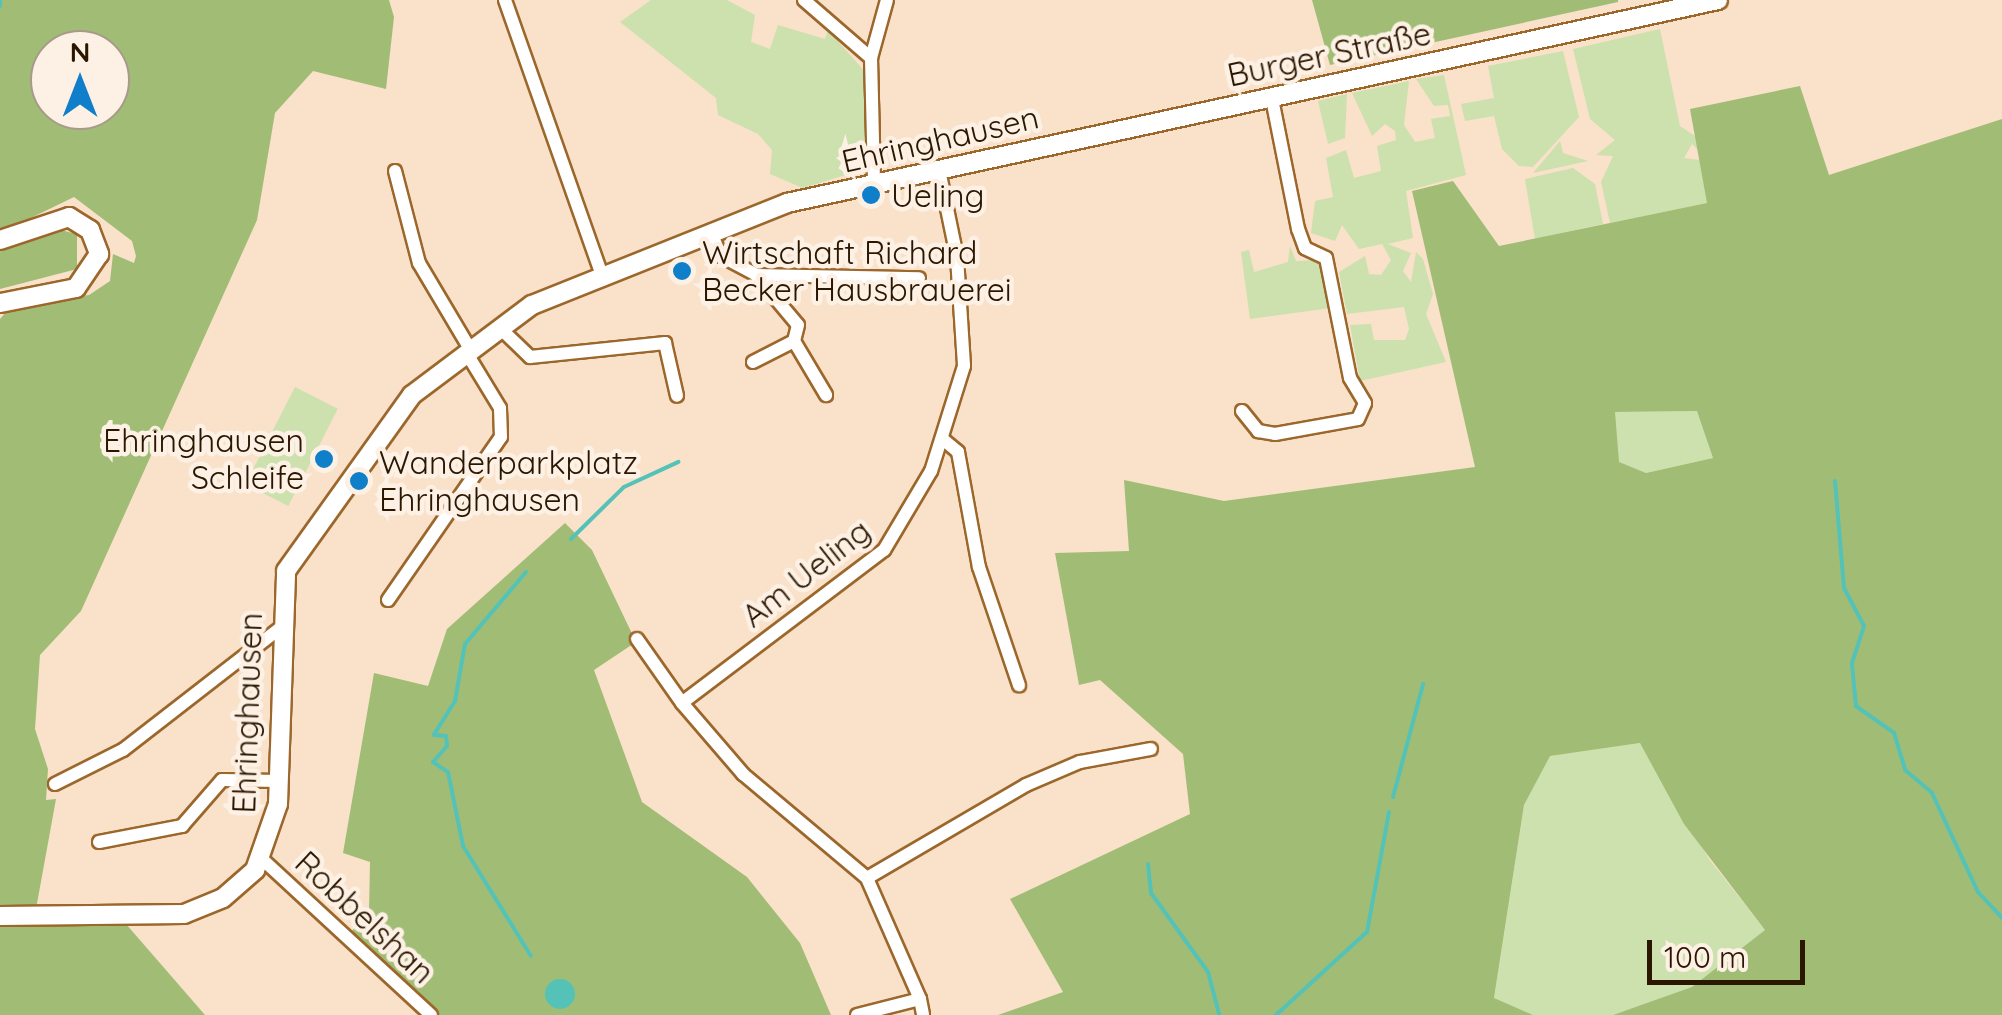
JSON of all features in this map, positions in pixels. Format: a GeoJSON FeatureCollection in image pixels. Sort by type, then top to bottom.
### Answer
{"type":"FeatureCollection","features":[{"type":"Feature","properties":{"kind":"main road","name":"Burger Straße"},"geometry":{"type":"LineString","coordinates":[[1186,115],[1718,0]]}},
{"type":"Feature","properties":{"kind":"main road","name":"Ehringhausen"},"geometry":{"type":"LineString","coordinates":[[0,916],[184,914],[223,898],[262,859],[279,781],[280,628],[289,564],[408,400],[500,328],[603,278],[774,207],[1186,115]]}},
{"type":"Feature","properties":{"kind":"main road"},"geometry":{"type":"LineString","coordinates":[[0,240],[70,217],[90,230],[99,254],[76,288],[0,303]]}},
{"type":"Feature","properties":{"kind":"street"},"geometry":{"type":"LineString","coordinates":[[505,0],[603,278]]}},
{"type":"Feature","properties":{"kind":"street"},"geometry":{"type":"LineString","coordinates":[[804,0],[871,58]]}},
{"type":"Feature","properties":{"kind":"street"},"geometry":{"type":"LineString","coordinates":[[874,185],[871,58],[886,0]]}},
{"type":"Feature","properties":{"kind":"street"},"geometry":{"type":"LineString","coordinates":[[1242,412],[1258,431],[1275,434],[1358,418],[1366,403],[1350,378],[1326,258],[1305,248],[1298,229],[1272,99]]}},
{"type":"Feature","properties":{"kind":"street"},"geometry":{"type":"LineString","coordinates":[[388,600],[497,445],[502,417],[419,264],[395,170]]}},
{"type":"Feature","properties":{"kind":"street","name":"Am Ueling"},"geometry":{"type":"LineString","coordinates":[[682,703],[884,550],[945,441],[964,366],[958,258],[939,170]]}},
{"type":"Feature","properties":{"kind":"street"},"geometry":{"type":"LineString","coordinates":[[712,235],[721,256],[756,275],[798,325],[794,341],[826,395]]}},
{"type":"Feature","properties":{"kind":"street"},"geometry":{"type":"LineString","coordinates":[[756,275],[919,278]]}},
{"type":"Feature","properties":{"kind":"street"},"geometry":{"type":"LineString","coordinates":[[500,328],[530,356],[664,343],[677,396]]}},
{"type":"Feature","properties":{"kind":"street"},"geometry":{"type":"LineString","coordinates":[[753,362],[794,341]]}},
{"type":"Feature","properties":{"kind":"street"},"geometry":{"type":"LineString","coordinates":[[945,441],[958,452],[980,567],[1019,685]]}},
{"type":"Feature","properties":{"kind":"street"},"geometry":{"type":"LineString","coordinates":[[54,784],[123,750],[280,628]]}},
{"type":"Feature","properties":{"kind":"street"},"geometry":{"type":"LineString","coordinates":[[637,639],[682,703],[743,774],[867,878],[920,999],[923,1015]]}},
{"type":"Feature","properties":{"kind":"street"},"geometry":{"type":"LineString","coordinates":[[867,878],[1026,785],[1151,749]]}},
{"type":"Feature","properties":{"kind":"street"},"geometry":{"type":"LineString","coordinates":[[100,842],[182,826],[222,780],[279,781]]}},
{"type":"Feature","properties":{"kind":"street","name":"Robbelshan"},"geometry":{"type":"LineString","coordinates":[[262,859],[431,1015]]}},
{"type":"Feature","properties":{"kind":"street"},"geometry":{"type":"LineString","coordinates":[[857,1015],[920,999]]}},
{"type":"Feature","properties":{"kind":"green space"},"geometry":{"type":"Polygon","coordinates":[[[0,0],[389,0],[394,17],[386,89],[313,71],[275,113],[257,220],[81,611],[40,655],[35,729],[48,769],[46,800],[56,799],[36,909],[0,910],[0,319],[13,304],[89,295],[110,281],[113,254],[134,263],[136,256],[132,241],[74,197],[0,233],[0,0]]]}},
{"type":"Feature","properties":{"kind":"green space"},"geometry":{"type":"Polygon","coordinates":[[[651,0],[727,0],[755,15],[751,42],[770,49],[778,25],[825,39],[828,30],[867,74],[868,168],[803,188],[770,174],[772,150],[758,134],[718,115],[716,98],[620,22],[651,0]]]}},
{"type":"Feature","properties":{"kind":"green space"},"geometry":{"type":"Polygon","coordinates":[[[1312,0],[1618,0],[1618,2],[1330,65],[1312,0]]]}},
{"type":"Feature","properties":{"kind":"green space"},"geometry":{"type":"Polygon","coordinates":[[[1660,29],[1680,126],[1695,136],[1698,150],[1692,144],[1684,158],[1700,160],[1708,203],[1610,223],[1601,182],[1613,156],[1596,155],[1615,140],[1590,119],[1573,49],[1660,29]]]}},
{"type":"Feature","properties":{"kind":"green space"},"geometry":{"type":"Polygon","coordinates":[[[1563,51],[1579,117],[1533,167],[1519,166],[1502,149],[1494,116],[1465,121],[1461,104],[1494,98],[1488,66],[1563,51]]]}},
{"type":"Feature","properties":{"kind":"green space"},"geometry":{"type":"Polygon","coordinates":[[[1444,75],[1466,175],[1406,191],[1413,238],[1388,244],[1411,253],[1403,271],[1411,282],[1416,252],[1423,259],[1433,294],[1426,314],[1446,362],[1360,381],[1350,325],[1371,324],[1374,340],[1405,340],[1409,329],[1404,307],[1347,314],[1339,272],[1365,256],[1369,274],[1381,275],[1391,260],[1382,244],[1359,249],[1342,225],[1335,241],[1311,233],[1315,201],[1333,197],[1326,158],[1346,150],[1354,178],[1381,171],[1377,146],[1396,140],[1395,131],[1385,124],[1372,136],[1352,93],[1409,81],[1404,125],[1415,142],[1435,138],[1431,119],[1450,116],[1448,105],[1434,106],[1416,79],[1444,75]]]}},
{"type":"Feature","properties":{"kind":"green space"},"geometry":{"type":"Polygon","coordinates":[[[1800,86],[1829,175],[2002,119],[2002,1015],[1613,1015],[1692,987],[1765,930],[1684,824],[1640,743],[1550,756],[1524,805],[1494,998],[1533,1015],[998,1015],[1063,992],[1010,899],[1190,814],[1183,754],[1100,680],[1079,685],[1055,553],[1129,551],[1124,480],[1224,501],[1475,467],[1412,191],[1453,181],[1499,246],[1707,203],[1690,109],[1800,86]],[[1697,411],[1615,412],[1619,462],[1646,473],[1713,458],[1697,411]]]}},
{"type":"Feature","properties":{"kind":"green space"},"geometry":{"type":"Polygon","coordinates":[[[1347,94],[1345,138],[1328,144],[1318,101],[1347,94]]]}},
{"type":"Feature","properties":{"kind":"green space"},"geometry":{"type":"Polygon","coordinates":[[[1560,141],[1563,153],[1588,161],[1533,173],[1560,141]]]}},
{"type":"Feature","properties":{"kind":"green space"},"geometry":{"type":"Polygon","coordinates":[[[1573,168],[1595,184],[1603,224],[1535,239],[1525,179],[1573,168]]]}},
{"type":"Feature","properties":{"kind":"green space"},"geometry":{"type":"Polygon","coordinates":[[[48,227],[77,234],[77,269],[0,289],[0,251],[48,227]]]}},
{"type":"Feature","properties":{"kind":"green space"},"geometry":{"type":"Polygon","coordinates":[[[1290,246],[1296,261],[1319,260],[1331,308],[1250,319],[1241,252],[1249,250],[1254,272],[1288,262],[1290,246]]]}},
{"type":"Feature","properties":{"kind":"green space"},"geometry":{"type":"Polygon","coordinates":[[[295,387],[338,409],[288,506],[246,484],[295,387]]]}},
{"type":"Feature","properties":{"kind":"green space"},"geometry":{"type":"Polygon","coordinates":[[[1698,411],[1713,458],[1646,473],[1618,462],[1614,412],[1698,411]]]}},
{"type":"Feature","properties":{"kind":"green space"},"geometry":{"type":"Polygon","coordinates":[[[565,523],[592,550],[636,642],[594,670],[642,802],[747,877],[800,943],[831,1015],[435,1015],[350,933],[369,912],[370,862],[343,853],[374,673],[428,686],[447,629],[565,523]]]}},
{"type":"Feature","properties":{"kind":"green space"},"geometry":{"type":"Polygon","coordinates":[[[1641,743],[1709,859],[1765,930],[1692,988],[1613,1015],[1533,1015],[1494,999],[1524,805],[1549,756],[1641,743]]]}},
{"type":"Feature","properties":{"kind":"green space"},"geometry":{"type":"Polygon","coordinates":[[[0,923],[126,924],[205,1015],[0,1015],[0,923]]]}},
{"type":"Feature","properties":{"kind":"water"},"geometry":{"type":"Polygon","coordinates":[[[560,979],[574,988],[575,994],[566,1008],[560,1009],[546,1000],[545,994],[554,980],[560,979]]]}},
{"type":"Feature","properties":{"kind":"waterway"},"geometry":{"type":"LineString","coordinates":[[0,0],[0,6]]}},
{"type":"Feature","properties":{"kind":"waterway"},"geometry":{"type":"LineString","coordinates":[[571,539],[624,487],[678,462]]}},
{"type":"Feature","properties":{"kind":"waterway"},"geometry":{"type":"LineString","coordinates":[[1835,481],[1844,588],[1864,626],[1852,664],[1856,706],[1894,733],[1905,770],[1932,793],[1978,892],[2002,918]]}},
{"type":"Feature","properties":{"kind":"waterway"},"geometry":{"type":"LineString","coordinates":[[526,572],[465,644],[455,701],[434,735],[446,736],[447,746],[433,762],[448,772],[463,846],[531,956]]}},
{"type":"Feature","properties":{"kind":"waterway"},"geometry":{"type":"LineString","coordinates":[[1393,797],[1423,684]]}},
{"type":"Feature","properties":{"kind":"waterway"},"geometry":{"type":"LineString","coordinates":[[1276,1015],[1367,932],[1389,812]]}},
{"type":"Feature","properties":{"kind":"waterway"},"geometry":{"type":"LineString","coordinates":[[1148,864],[1151,893],[1208,972],[1219,1014]]}},
{"type":"Feature","properties":{"kind":"place","name":"Ueling"},"geometry":{"type":"Point","coordinates":[871,195]}},
{"type":"Feature","properties":{"kind":"place","name":"Wirtschaft Richard Becker Hausbrauerei"},"geometry":{"type":"Point","coordinates":[682,271]}},
{"type":"Feature","properties":{"kind":"place","name":"Ehringhausen Schleife"},"geometry":{"type":"Point","coordinates":[324,459]}},
{"type":"Feature","properties":{"kind":"place","name":"Wanderparkplatz Ehringhausen"},"geometry":{"type":"Point","coordinates":[359,481]}}]}
